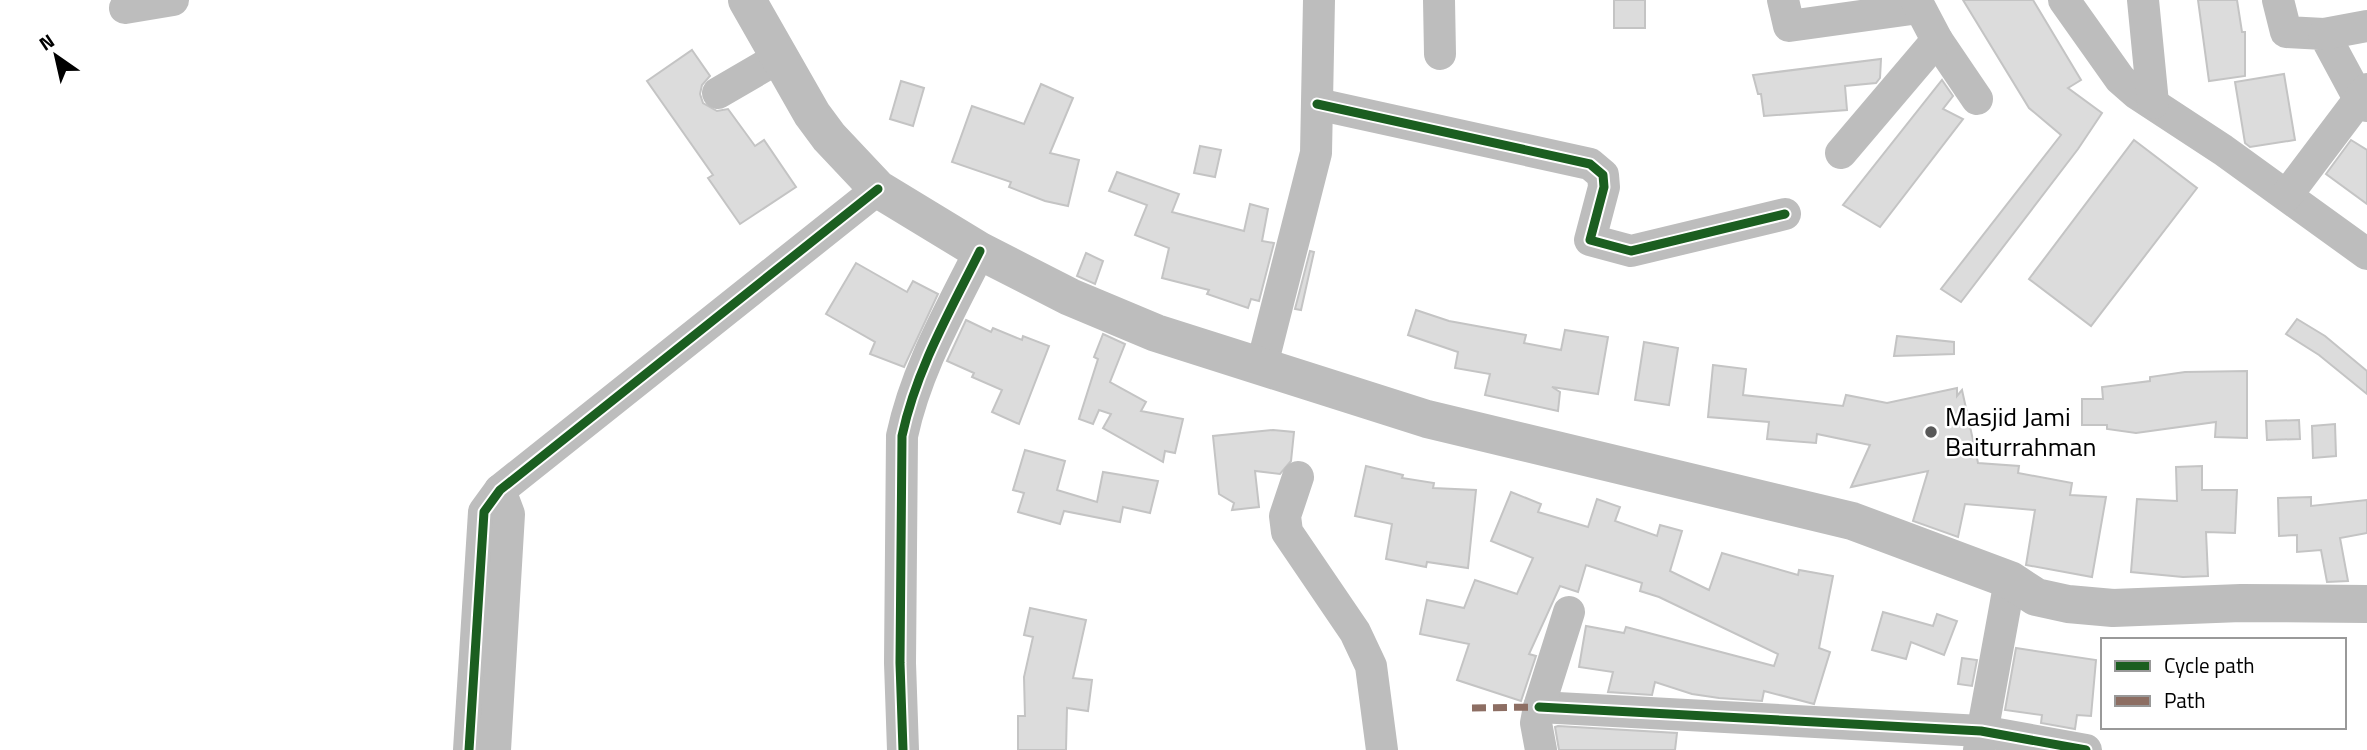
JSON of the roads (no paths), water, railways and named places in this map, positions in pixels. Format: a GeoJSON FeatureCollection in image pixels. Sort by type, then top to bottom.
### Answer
{"type":"FeatureCollection","features":[{"type":"Feature","properties":{"kind":"main road"},"geometry":{"type":"LineString","coordinates":[[747,0],[778,58],[829,137],[878,189],[979,251],[1070,297],[1156,333],[1427,419],[1852,521],[2010,580],[2036,597],[2068,604],[2113,608],[2241,603],[2367,604]]}},
{"type":"Feature","properties":{"kind":"street"},"geometry":{"type":"LineString","coordinates":[[125,8],[173,0]]}},
{"type":"Feature","properties":{"kind":"street"},"geometry":{"type":"LineString","coordinates":[[1262,365],[1316,153],[1319,0]]}},
{"type":"Feature","properties":{"kind":"street"},"geometry":{"type":"LineString","coordinates":[[1439,0],[1440,54]]}},
{"type":"Feature","properties":{"kind":"street"},"geometry":{"type":"LineString","coordinates":[[1783,0],[1788,26],[1917,4],[1937,40],[1977,99]]}},
{"type":"Feature","properties":{"kind":"street"},"geometry":{"type":"LineString","coordinates":[[2064,0],[2120,79],[2367,254]]}},
{"type":"Feature","properties":{"kind":"street"},"geometry":{"type":"LineString","coordinates":[[2143,0],[2153,103]]}},
{"type":"Feature","properties":{"kind":"street"},"geometry":{"type":"LineString","coordinates":[[2278,0],[2286,32],[2324,34],[2367,26]]}},
{"type":"Feature","properties":{"kind":"street"},"geometry":{"type":"LineString","coordinates":[[2287,195],[2364,98],[2324,34]]}},
{"type":"Feature","properties":{"kind":"street"},"geometry":{"type":"LineString","coordinates":[[1841,153],[1937,40]]}},
{"type":"Feature","properties":{"kind":"street"},"geometry":{"type":"LineString","coordinates":[[718,93],[778,58]]}},
{"type":"Feature","properties":{"kind":"street"},"geometry":{"type":"LineString","coordinates":[[1317,104],[1590,164],[1603,175],[1604,187],[1590,240],[1620,249],[1631,251],[1785,214]]}},
{"type":"Feature","properties":{"kind":"street"},"geometry":{"type":"LineString","coordinates":[[469,750],[484,512],[500,490],[878,189]]}},
{"type":"Feature","properties":{"kind":"street"},"geometry":{"type":"LineString","coordinates":[[903,750],[900,663],[902,436],[909,404],[919,377],[979,251]]}},
{"type":"Feature","properties":{"kind":"street"},"geometry":{"type":"LineString","coordinates":[[1298,477],[1285,516],[1287,532],[1354,632],[1371,666],[1382,750]]}},
{"type":"Feature","properties":{"kind":"street"},"geometry":{"type":"LineString","coordinates":[[495,750],[509,514],[500,490]]}},
{"type":"Feature","properties":{"kind":"street"},"geometry":{"type":"LineString","coordinates":[[1980,741],[2010,580]]}},
{"type":"Feature","properties":{"kind":"street"},"geometry":{"type":"LineString","coordinates":[[1541,750],[1536,723],[1539,707],[1569,612]]}},
{"type":"Feature","properties":{"kind":"street"},"geometry":{"type":"LineString","coordinates":[[1539,707],[2086,750]]}},
{"type":"Feature","properties":{"kind":"place","name":"Masjid Jami Baiturrahman"},"geometry":{"type":"Point","coordinates":[1931,432]}}]}
